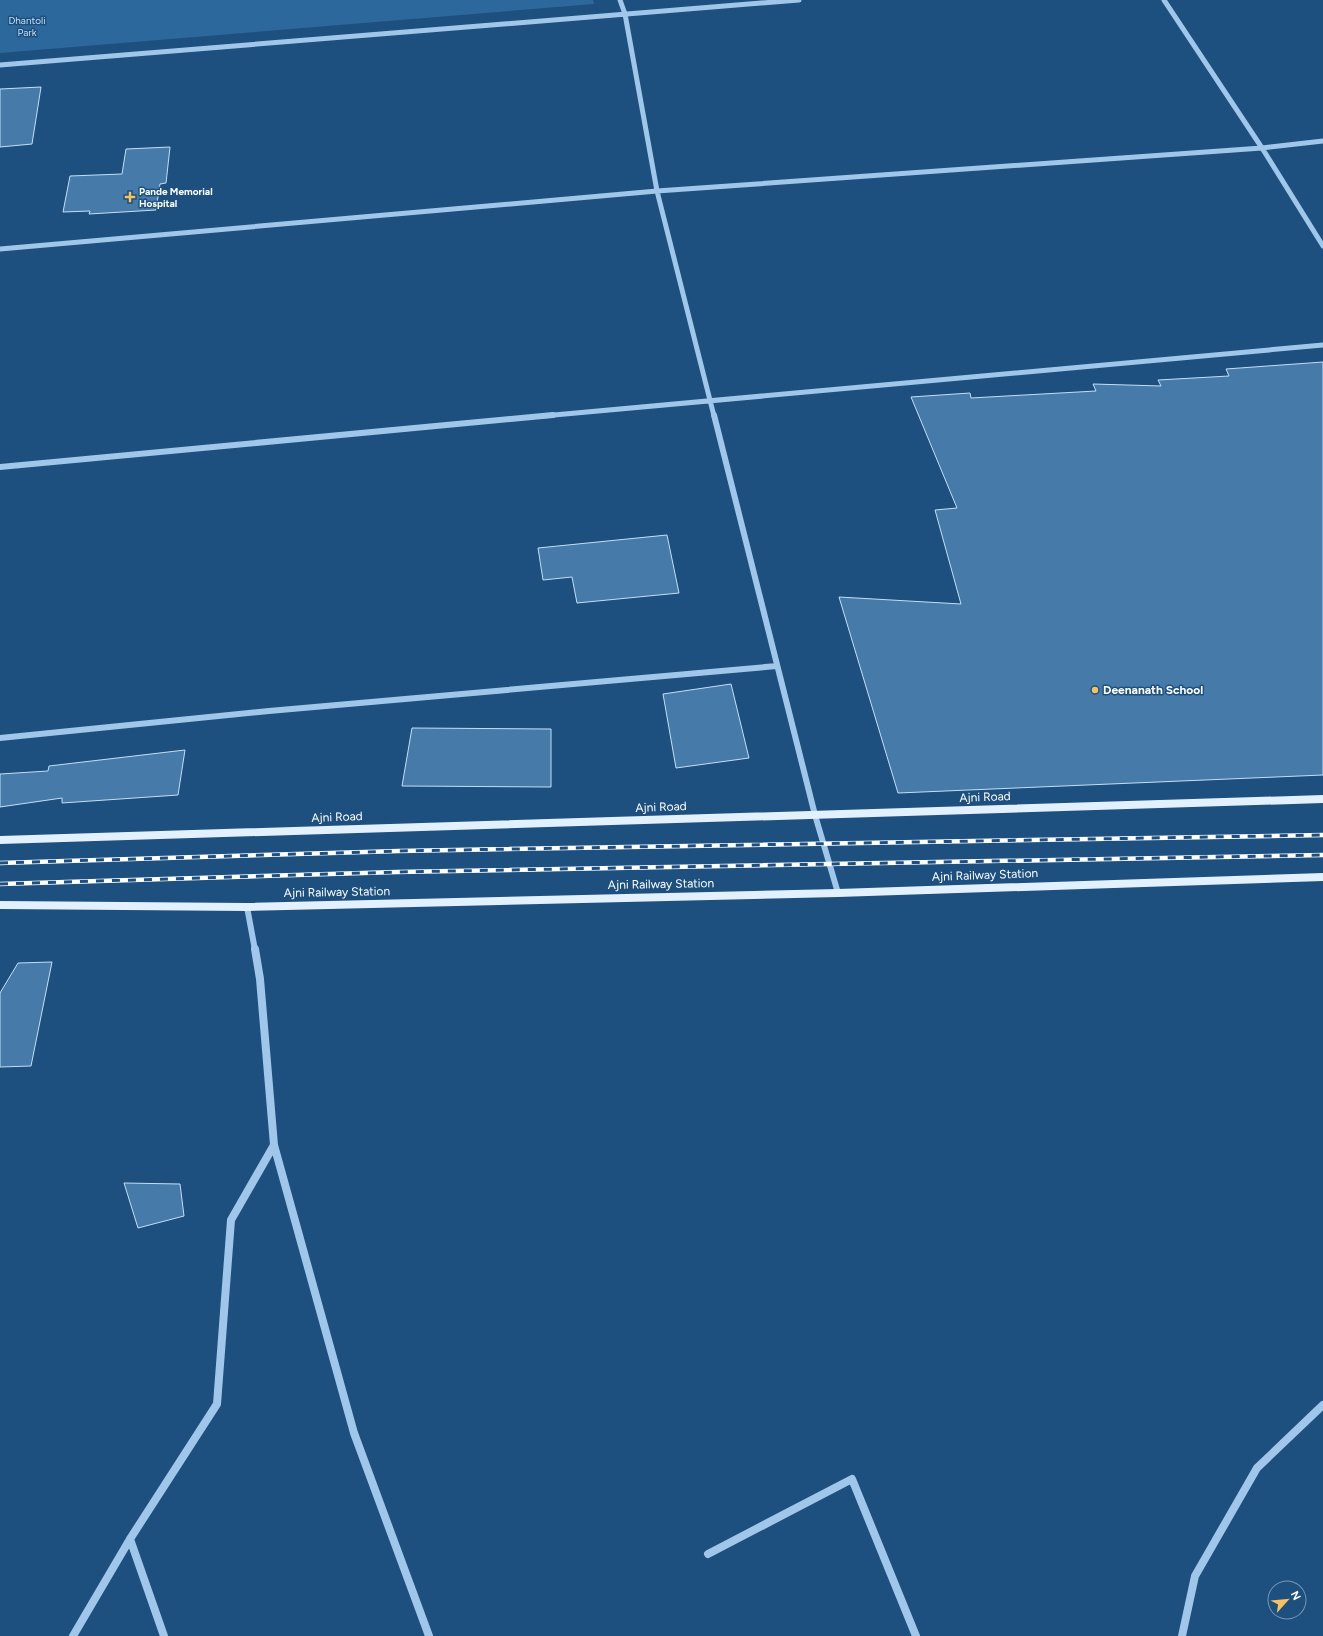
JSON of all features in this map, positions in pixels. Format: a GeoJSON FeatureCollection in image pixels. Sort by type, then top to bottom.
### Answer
{"type":"FeatureCollection","features":[{"type":"Feature","properties":{"kind":"main road","name":"Ajni Road"},"geometry":{"type":"LineString","coordinates":[[0,840],[1323,799]]}},
{"type":"Feature","properties":{"kind":"main road","name":"Ajni Railway Station"},"geometry":{"type":"LineString","coordinates":[[0,905],[247,907],[838,893],[1323,877]]}},
{"type":"Feature","properties":{"kind":"street"},"geometry":{"type":"LineString","coordinates":[[620,0],[625,14],[657,191],[815,815],[838,893]]}},
{"type":"Feature","properties":{"kind":"street"},"geometry":{"type":"LineString","coordinates":[[0,65],[799,0]]}},
{"type":"Feature","properties":{"kind":"street"},"geometry":{"type":"LineString","coordinates":[[1164,0],[1262,148],[1323,246]]}},
{"type":"Feature","properties":{"kind":"street"},"geometry":{"type":"LineString","coordinates":[[0,249],[657,191],[1262,148],[1323,141]]}},
{"type":"Feature","properties":{"kind":"street"},"geometry":{"type":"LineString","coordinates":[[0,467],[709,400],[1323,345]]}},
{"type":"Feature","properties":{"kind":"street"},"geometry":{"type":"LineString","coordinates":[[0,738],[269,711],[777,666]]}},
{"type":"Feature","properties":{"kind":"street"},"geometry":{"type":"LineString","coordinates":[[247,907],[260,979],[274,1145],[354,1433],[429,1636]]}},
{"type":"Feature","properties":{"kind":"street"},"geometry":{"type":"LineString","coordinates":[[73,1636],[130,1539],[217,1404],[231,1220],[274,1145]]}},
{"type":"Feature","properties":{"kind":"street"},"geometry":{"type":"LineString","coordinates":[[1182,1636],[1195,1576],[1257,1468],[1323,1405]]}},
{"type":"Feature","properties":{"kind":"street"},"geometry":{"type":"LineString","coordinates":[[708,1554],[852,1479],[916,1636]]}},
{"type":"Feature","properties":{"kind":"street"},"geometry":{"type":"LineString","coordinates":[[130,1539],[164,1636]]}},
{"type":"Feature","properties":{"kind":"green space","name":"Dhantoli Park"},"geometry":{"type":"Polygon","coordinates":[[[0,0],[593,0],[594,4],[0,53],[0,0]]]}},
{"type":"Feature","properties":{"kind":"building"},"geometry":{"type":"Polygon","coordinates":[[[41,87],[32,144],[0,147],[0,89],[41,87]]]}},
{"type":"Feature","properties":{"kind":"building"},"geometry":{"type":"Polygon","coordinates":[[[170,147],[166,183],[160,184],[156,210],[89,214],[90,211],[63,212],[70,176],[122,174],[126,149],[170,147]]]}},
{"type":"Feature","properties":{"kind":"building","name":"Deenanath School"},"geometry":{"type":"Polygon","coordinates":[[[1323,362],[1323,775],[898,793],[839,597],[961,604],[935,510],[957,508],[911,397],[970,393],[971,398],[1096,391],[1093,384],[1161,386],[1158,380],[1229,376],[1226,369],[1323,362]]]}},
{"type":"Feature","properties":{"kind":"building"},"geometry":{"type":"Polygon","coordinates":[[[667,535],[679,593],[577,603],[572,577],[543,580],[538,548],[667,535]]]}},
{"type":"Feature","properties":{"kind":"building"},"geometry":{"type":"Polygon","coordinates":[[[731,684],[749,758],[676,768],[663,694],[731,684]]]}},
{"type":"Feature","properties":{"kind":"building"},"geometry":{"type":"Polygon","coordinates":[[[412,728],[551,729],[551,787],[402,786],[412,728]]]}},
{"type":"Feature","properties":{"kind":"building"},"geometry":{"type":"Polygon","coordinates":[[[185,750],[178,795],[62,803],[62,798],[0,807],[0,774],[48,771],[49,766],[185,750]]]}},
{"type":"Feature","properties":{"kind":"building"},"geometry":{"type":"Polygon","coordinates":[[[52,962],[31,1066],[0,1067],[0,993],[18,963],[52,962]]]}},
{"type":"Feature","properties":{"kind":"building"},"geometry":{"type":"Polygon","coordinates":[[[124,1183],[180,1184],[184,1216],[138,1228],[124,1183]]]}},
{"type":"Feature","properties":{"kind":"railway"},"geometry":{"type":"LineString","coordinates":[[0,863],[399,851],[1323,835]]}},
{"type":"Feature","properties":{"kind":"railway"},"geometry":{"type":"LineString","coordinates":[[0,884],[397,872],[1323,855]]}},
{"type":"Feature","properties":{"kind":"place","name":"Pande Memorial Hospital"},"geometry":{"type":"Point","coordinates":[130,197]}},
{"type":"Feature","properties":{"kind":"place","name":"Deenanath School"},"geometry":{"type":"Point","coordinates":[1095,690]}}]}
